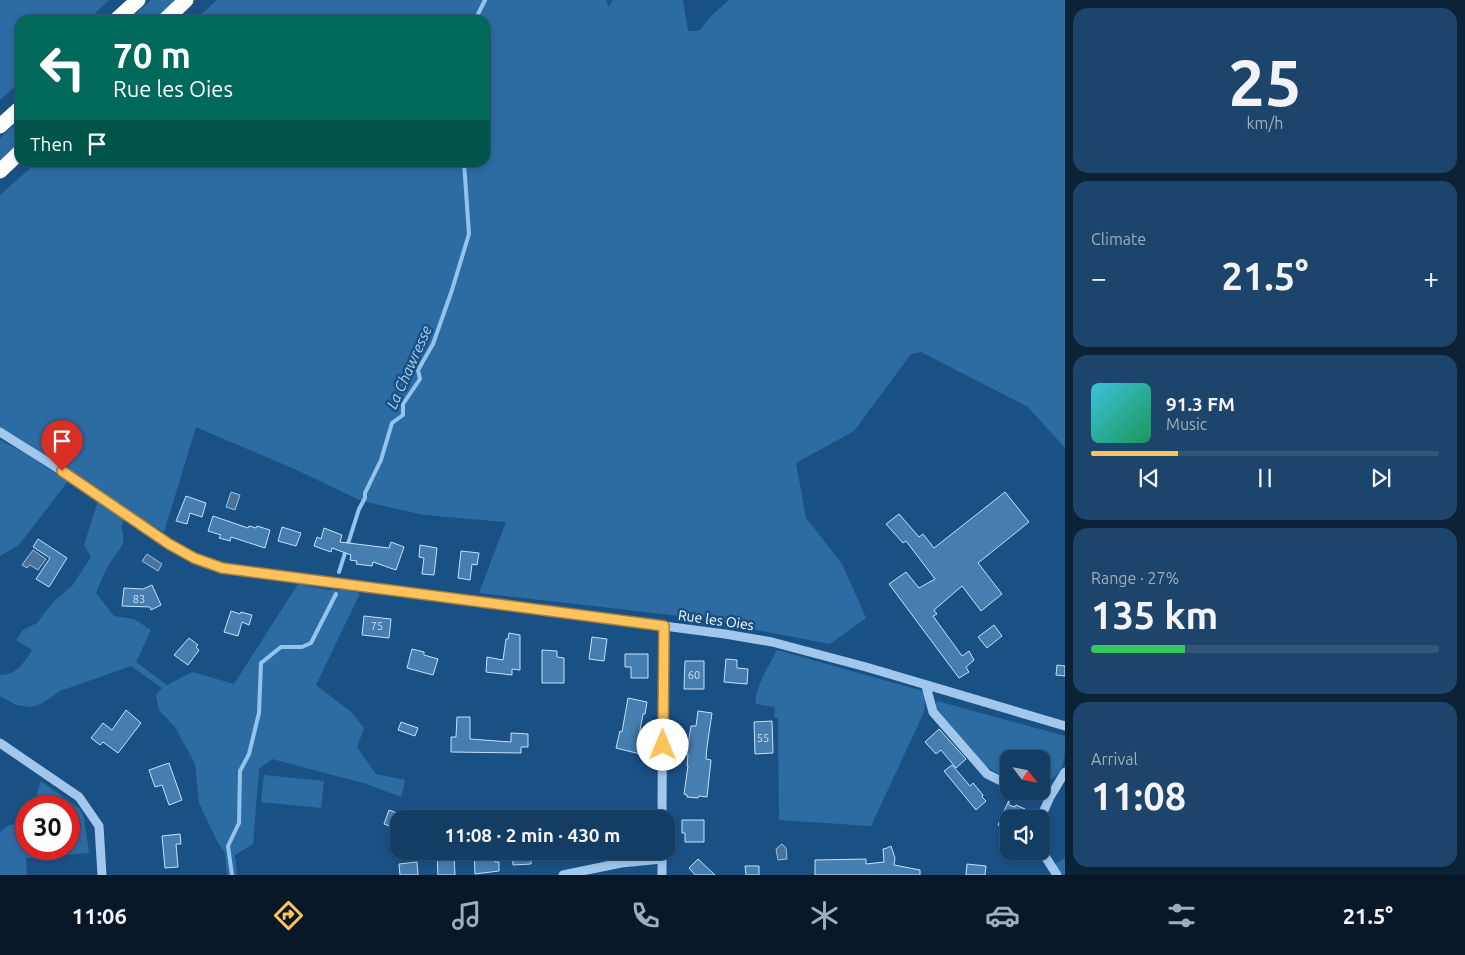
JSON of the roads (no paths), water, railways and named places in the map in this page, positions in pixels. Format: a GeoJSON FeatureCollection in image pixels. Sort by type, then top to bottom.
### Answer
{"type":"FeatureCollection","features":[{"type":"Feature","properties":{"kind":"highway"},"geometry":{"type":"LineString","coordinates":[[122,15],[138,0]]}},
{"type":"Feature","properties":{"kind":"highway"},"geometry":{"type":"LineString","coordinates":[[170,15],[186,0]]}},
{"type":"Feature","properties":{"kind":"highway"},"geometry":{"type":"LineString","coordinates":[[0,126],[15,112]]}},
{"type":"Feature","properties":{"kind":"highway"},"geometry":{"type":"LineString","coordinates":[[0,170],[15,156]]}},
{"type":"Feature","properties":{"kind":"street","name":"Rue les Oies"},"geometry":{"type":"LineString","coordinates":[[0,432],[78,481],[169,544],[194,558],[222,568],[772,642],[866,667],[1065,726]]}},
{"type":"Feature","properties":{"kind":"street"},"geometry":{"type":"LineString","coordinates":[[662,810],[664,626]]}},
{"type":"Feature","properties":{"kind":"street"},"geometry":{"type":"LineString","coordinates":[[926,686],[933,712],[987,774],[1000,781]]}},
{"type":"Feature","properties":{"kind":"street"},"geometry":{"type":"LineString","coordinates":[[0,743],[79,797],[99,826],[102,875]]}},
{"type":"Feature","properties":{"kind":"street"},"geometry":{"type":"LineString","coordinates":[[1050,797],[1065,772]]}},
{"type":"Feature","properties":{"kind":"street"},"geometry":{"type":"LineString","coordinates":[[563,875],[636,860]]}},
{"type":"Feature","properties":{"kind":"street"},"geometry":{"type":"LineString","coordinates":[[662,860],[662,875]]}},
{"type":"Feature","properties":{"kind":"street"},"geometry":{"type":"LineString","coordinates":[[1047,860],[1057,875]]}},
{"type":"Feature","properties":{"kind":"waterway","name":"La Chawresse"},"geometry":{"type":"LineString","coordinates":[[478,15],[485,0]]}},
{"type":"Feature","properties":{"kind":"waterway","name":"La Chawresse"},"geometry":{"type":"LineString","coordinates":[[339,572],[359,509],[381,460],[392,423],[403,415],[403,404],[420,379],[418,370],[433,344],[452,290],[469,234],[464,167]]}},
{"type":"Feature","properties":{"kind":"waterway"},"geometry":{"type":"LineString","coordinates":[[232,875],[228,846],[239,823],[240,771],[249,754],[259,713],[261,663],[281,647],[302,647],[311,643],[336,594]]}}]}
